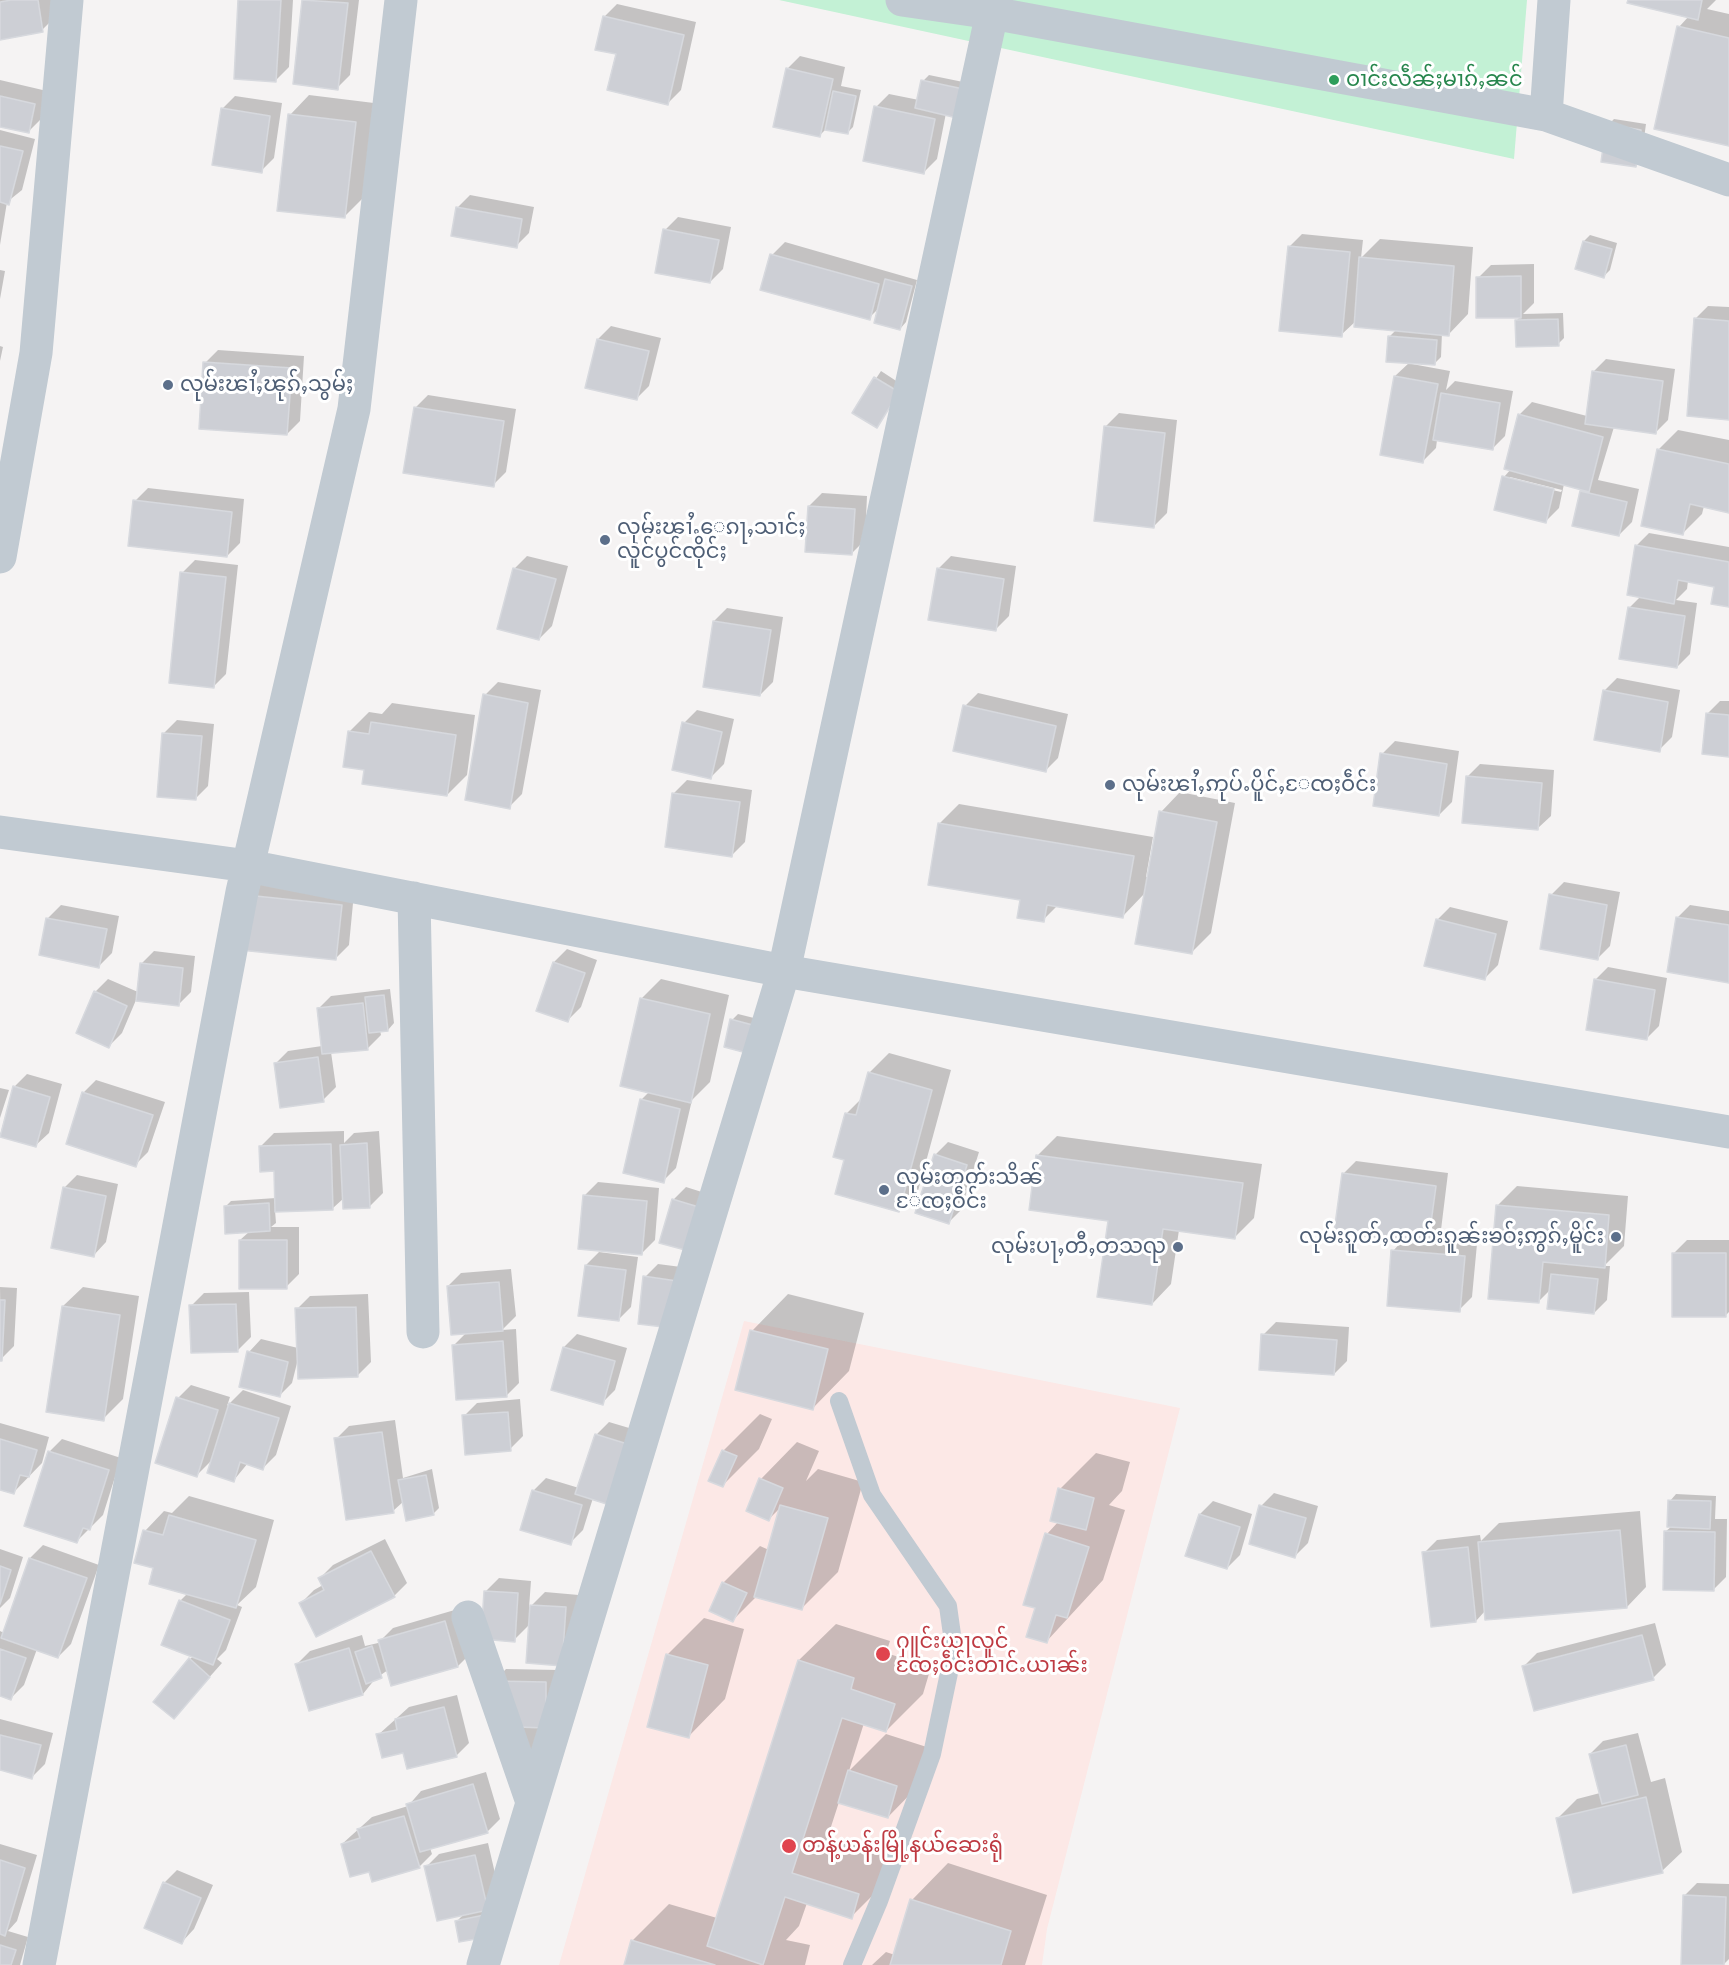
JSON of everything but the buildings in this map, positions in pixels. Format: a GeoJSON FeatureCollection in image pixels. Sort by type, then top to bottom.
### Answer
{"type":"FeatureCollection","features":[{"type":"Feature","properties":{"kind":"street"},"geometry":{"type":"LineString","coordinates":[[0,557],[36,353],[67,0]]}},
{"type":"Feature","properties":{"kind":"street"},"geometry":{"type":"LineString","coordinates":[[39,1965],[248,866],[354,409],[401,0]]}},
{"type":"Feature","properties":{"kind":"street"},"geometry":{"type":"LineString","coordinates":[[902,0],[992,12],[1546,115],[1729,180]]}},
{"type":"Feature","properties":{"kind":"street"},"geometry":{"type":"LineString","coordinates":[[1546,115],[1554,0]]}},
{"type":"Feature","properties":{"kind":"street"},"geometry":{"type":"LineString","coordinates":[[483,1965],[784,971],[992,12]]}},
{"type":"Feature","properties":{"kind":"street"},"geometry":{"type":"LineString","coordinates":[[0,832],[248,866],[784,971],[1729,1132]]}},
{"type":"Feature","properties":{"kind":"street"},"geometry":{"type":"LineString","coordinates":[[414,898],[423,1332]]}},
{"type":"Feature","properties":{"kind":"street"},"geometry":{"type":"LineString","coordinates":[[468,1617],[532,1802]]}},
{"type":"Feature","properties":{"kind":"lane"},"geometry":{"type":"LineString","coordinates":[[839,1401],[872,1495],[948,1606],[954,1649],[933,1754],[879,1901],[852,1965]]}},
{"type":"Feature","properties":{"kind":"shaded area","name":"ႁူင်းယႃလူင် ၸႄႈဝဵင်းတၢင်ႉယၢၼ်း"},"geometry":{"type":"Polygon","coordinates":[[[744,1321],[1180,1408],[1047,1929],[1042,1965],[559,1965],[744,1321]]]}},
{"type":"Feature","properties":{"kind":"green space","name":"ဝၢင်းလဵၼ်ႈမၢၵ်ႇၼင်"},"geometry":{"type":"Polygon","coordinates":[[[779,0],[1527,0],[1514,159],[779,0]]]}},
{"type":"Feature","properties":{"kind":"place","name":"ဝၢင်းလဵၼ်ႈမၢၵ်ႇၼင်"},"geometry":{"type":"Point","coordinates":[1334,80]}},
{"type":"Feature","properties":{"kind":"place","name":"လုမ်းၽၢႆႇၽုၵ်ႇသွမ်ႈ"},"geometry":{"type":"Point","coordinates":[168,385]}},
{"type":"Feature","properties":{"kind":"place","name":"လုမ်းၽၢႆႇေၵႃႇသၢင်ႈ လူင်ပွင်ၸိုင်ႈ"},"geometry":{"type":"Point","coordinates":[605,540]}},
{"type":"Feature","properties":{"kind":"place","name":"လုမ်းၽၢႆႇဢုပ်ႉပိူင်ႇႄၸႈဝဵင်း"},"geometry":{"type":"Point","coordinates":[1110,785]}},
{"type":"Feature","properties":{"kind":"place","name":"လုမ်းတတ်းသိၼ် ႄၸႈဝဵင်း"},"geometry":{"type":"Point","coordinates":[884,1190]}},
{"type":"Feature","properties":{"kind":"place","name":"လုမ်းၵူတ်ႇထတ်းၵူၼ်းၶဝ်ႈဢွၵ်ႇမိူင်း"},"geometry":{"type":"Point","coordinates":[1616,1237]}},
{"type":"Feature","properties":{"kind":"place","name":"လုမ်းပႃႇတီႇတသၺ"},"geometry":{"type":"Point","coordinates":[1178,1247]}},
{"type":"Feature","properties":{"kind":"place","name":"ႁူင်းယႃလူင် ၸႄႈဝဵင်းတၢင်ႉယၢၼ်း"},"geometry":{"type":"Point","coordinates":[883,1654]}},
{"type":"Feature","properties":{"kind":"place","name":"တန့်ယန်းမြို့နယ်ဆေးရုံ"},"geometry":{"type":"Point","coordinates":[789,1846]}}]}
